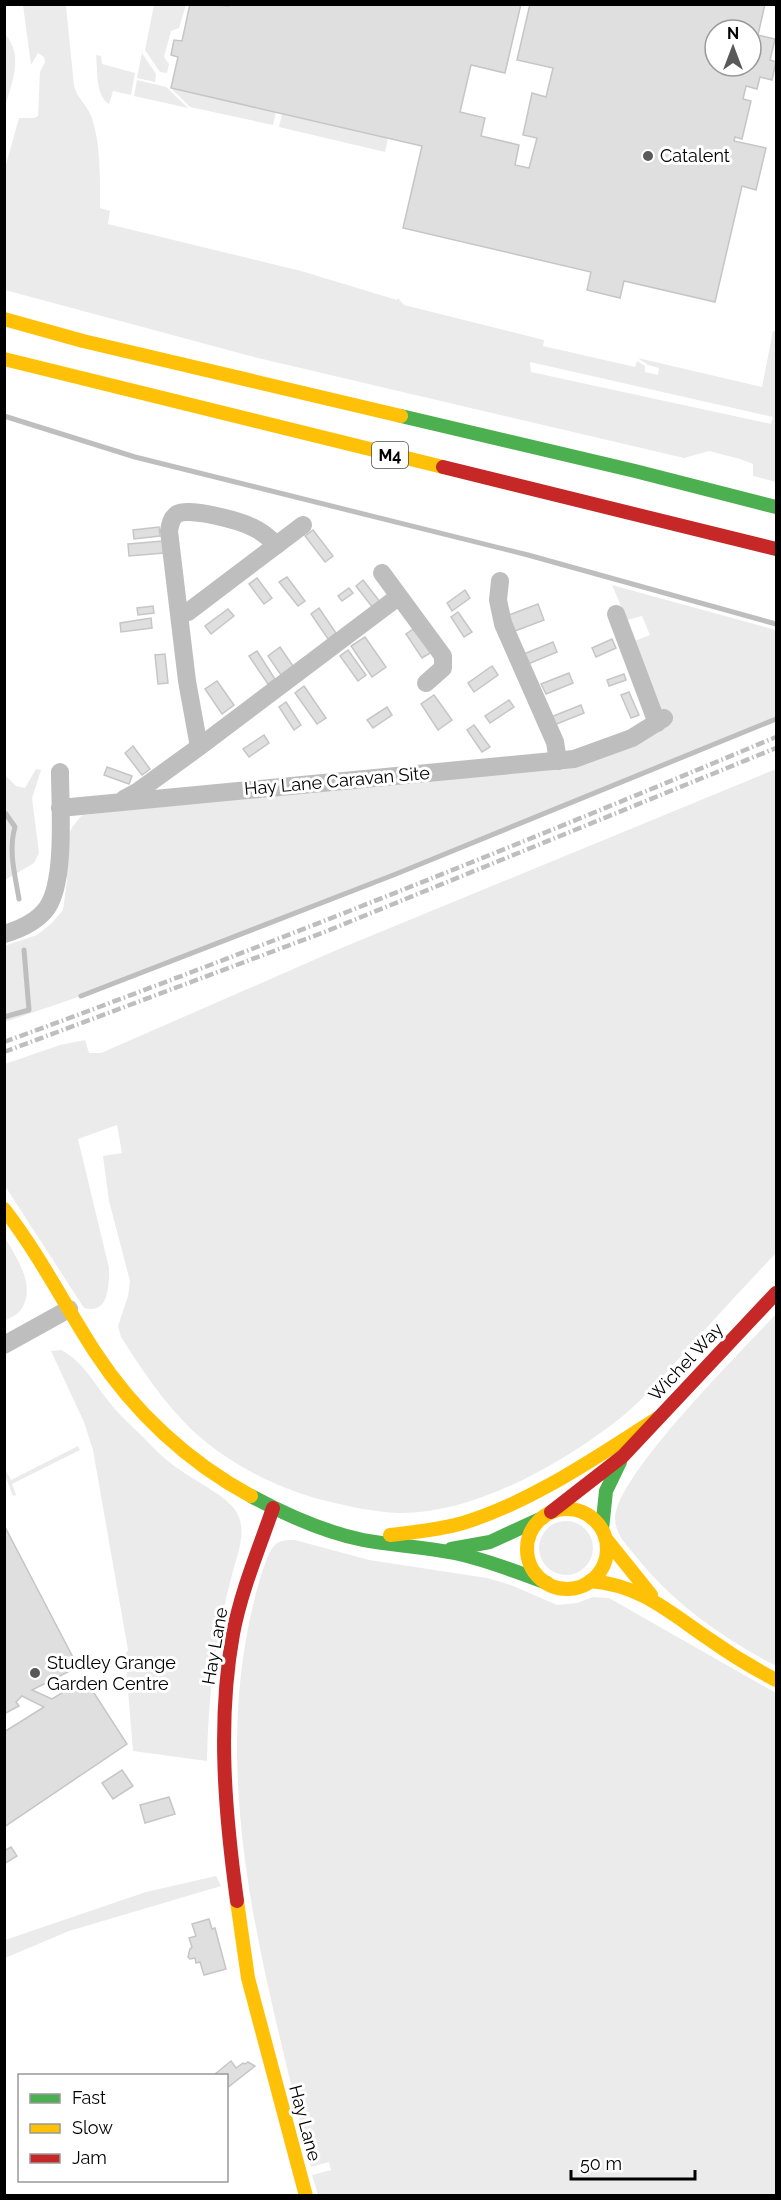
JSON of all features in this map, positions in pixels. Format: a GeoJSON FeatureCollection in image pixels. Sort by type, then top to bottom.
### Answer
{"type":"FeatureCollection","features":[{"type":"Feature","properties":{"kind":"main road","name":"M4"},"geometry":{"type":"LineString","coordinates":[[4,319],[83,341],[635,471],[777,507]]}},
{"type":"Feature","properties":{"kind":"main road","name":"M4"},"geometry":{"type":"LineString","coordinates":[[4,359],[777,549]]}},
{"type":"Feature","properties":{"kind":"main road"},"geometry":{"type":"LineString","coordinates":[[4,1209],[42,1263],[104,1366],[152,1424],[205,1468],[273,1508],[326,1530],[360,1539],[442,1551],[489,1562],[561,1588],[571,1588],[590,1581],[601,1570],[605,1560],[604,1534]]}},
{"type":"Feature","properties":{"kind":"main road","name":"Wichel Way"},"geometry":{"type":"LineString","coordinates":[[546,1515],[624,1456],[777,1293]]}},
{"type":"Feature","properties":{"kind":"main road"},"geometry":{"type":"LineString","coordinates":[[360,1539],[433,1529],[484,1515],[551,1482],[658,1418]]}},
{"type":"Feature","properties":{"kind":"main road","name":"Wichel Way"},"geometry":{"type":"LineString","coordinates":[[604,1534],[606,1491],[624,1456]]}},
{"type":"Feature","properties":{"kind":"main road","name":"Hay Lane"},"geometry":{"type":"LineString","coordinates":[[273,1508],[243,1593],[232,1640],[225,1701],[224,1771],[232,1860],[248,1978],[306,2196]]}},
{"type":"Feature","properties":{"kind":"main road"},"geometry":{"type":"LineString","coordinates":[[442,1551],[490,1542],[561,1509],[577,1510],[591,1517],[655,1600]]}},
{"type":"Feature","properties":{"kind":"main road"},"geometry":{"type":"LineString","coordinates":[[546,1515],[532,1530],[527,1550],[532,1569],[547,1583]]}},
{"type":"Feature","properties":{"kind":"main road"},"geometry":{"type":"LineString","coordinates":[[590,1581],[620,1584],[655,1600],[732,1656],[777,1680]]}},
{"type":"Feature","properties":{"kind":"street"},"geometry":{"type":"LineString","coordinates":[[199,747],[192,717],[169,531],[173,517],[184,512],[194,512],[242,523],[263,533],[277,545]]}},
{"type":"Feature","properties":{"kind":"street"},"geometry":{"type":"LineString","coordinates":[[180,614],[188,612],[303,525]]}},
{"type":"Feature","properties":{"kind":"street"},"geometry":{"type":"LineString","coordinates":[[382,573],[442,656],[443,668],[426,683]]}},
{"type":"Feature","properties":{"kind":"street"},"geometry":{"type":"LineString","coordinates":[[500,580],[498,600],[503,624],[555,742],[558,761]]}},
{"type":"Feature","properties":{"kind":"street","name":"Hay Lane Caravan Site"},"geometry":{"type":"LineString","coordinates":[[117,802],[137,792],[199,747],[398,597]]}},
{"type":"Feature","properties":{"kind":"street","name":"Hay Lane Caravan Site"},"geometry":{"type":"LineString","coordinates":[[60,808],[558,761],[574,759],[606,748],[632,738],[661,720],[616,614]]}},
{"type":"Feature","properties":{"kind":"street"},"geometry":{"type":"LineString","coordinates":[[4,934],[35,920],[47,908],[53,896],[59,867],[60,772]]}},
{"type":"Feature","properties":{"kind":"street"},"geometry":{"type":"LineString","coordinates":[[4,1346],[69,1309]]}},
{"type":"Feature","properties":{"kind":"shaded area"},"geometry":{"type":"Polygon","coordinates":[[[23,5],[73,5],[66,6],[74,86],[90,114],[95,129],[99,163],[100,208],[110,211],[108,224],[301,271],[397,300],[398,298],[404,305],[544,340],[543,346],[635,367],[637,361],[645,366],[645,372],[658,375],[659,368],[648,365],[638,358],[762,387],[773,331],[776,332],[776,482],[753,476],[753,464],[709,451],[684,458],[258,358],[5,290],[5,168],[19,118],[38,116],[40,72],[45,62],[44,57],[38,53],[31,65],[23,5]],[[530,362],[531,372],[771,424],[773,417],[530,362]]]}},
{"type":"Feature","properties":{"kind":"shaded area"},"geometry":{"type":"Polygon","coordinates":[[[154,5],[186,5],[179,28],[171,31],[164,57],[169,64],[167,73],[160,72],[145,50],[154,5]]]}},
{"type":"Feature","properties":{"kind":"shaded area"},"geometry":{"type":"Polygon","coordinates":[[[5,34],[14,51],[15,69],[5,107],[5,34]]]}},
{"type":"Feature","properties":{"kind":"shaded area"},"geometry":{"type":"Polygon","coordinates":[[[142,53],[156,74],[155,82],[137,78],[142,53]]]}},
{"type":"Feature","properties":{"kind":"shaded area"},"geometry":{"type":"Polygon","coordinates":[[[96,55],[101,56],[102,64],[135,73],[131,95],[113,91],[109,104],[105,100],[99,89],[96,55]]]}},
{"type":"Feature","properties":{"kind":"shaded area"},"geometry":{"type":"Polygon","coordinates":[[[137,80],[166,87],[188,108],[134,96],[137,80]]]}},
{"type":"Feature","properties":{"kind":"shaded area"},"geometry":{"type":"Polygon","coordinates":[[[171,88],[276,112],[273,125],[190,107],[171,88]]]}},
{"type":"Feature","properties":{"kind":"shaded area"},"geometry":{"type":"Polygon","coordinates":[[[282,114],[388,138],[385,152],[279,127],[282,114]]]}},
{"type":"Feature","properties":{"kind":"shaded area"},"geometry":{"type":"Polygon","coordinates":[[[612,585],[776,630],[776,719],[396,874],[81,996],[5,1022],[4,946],[37,935],[63,910],[67,881],[66,839],[82,815],[586,762],[630,747],[672,723],[665,710],[658,710],[632,642],[650,635],[642,616],[627,620],[612,585]]]}},
{"type":"Feature","properties":{"kind":"shaded area"},"geometry":{"type":"Polygon","coordinates":[[[36,769],[41,770],[32,798],[39,853],[34,863],[5,880],[5,775],[16,786],[25,788],[36,769]]]}},
{"type":"Feature","properties":{"kind":"shaded area"},"geometry":{"type":"Polygon","coordinates":[[[776,769],[776,1253],[630,1410],[564,1457],[511,1486],[483,1497],[454,1506],[426,1511],[399,1513],[354,1507],[291,1490],[238,1465],[207,1443],[172,1409],[145,1374],[121,1337],[118,1326],[128,1296],[130,1281],[109,1201],[103,1156],[122,1153],[117,1125],[78,1139],[109,1268],[108,1290],[103,1303],[92,1309],[84,1308],[5,1186],[5,1064],[60,1045],[85,1040],[89,1053],[101,1053],[339,949],[776,769]]]}},
{"type":"Feature","properties":{"kind":"shaded area"},"geometry":{"type":"Polygon","coordinates":[[[4,1236],[23,1272],[27,1292],[20,1311],[5,1321],[4,1236]]]}},
{"type":"Feature","properties":{"kind":"shaded area"},"geometry":{"type":"Polygon","coordinates":[[[776,1314],[776,1666],[737,1644],[699,1618],[664,1588],[624,1542],[617,1530],[615,1519],[621,1499],[657,1445],[776,1314]]]}},
{"type":"Feature","properties":{"kind":"shaded area"},"geometry":{"type":"Polygon","coordinates":[[[61,1350],[76,1360],[118,1412],[158,1452],[228,1502],[240,1520],[241,1542],[227,1594],[214,1665],[207,1761],[133,1751],[125,1655],[128,1650],[93,1450],[84,1422],[51,1351],[61,1350]]]}},
{"type":"Feature","properties":{"kind":"shaded area"},"geometry":{"type":"Polygon","coordinates":[[[78,1446],[80,1450],[12,1484],[16,1495],[13,1496],[5,1469],[11,1480],[78,1446]]]}},
{"type":"Feature","properties":{"kind":"shaded area"},"geometry":{"type":"Polygon","coordinates":[[[566,1521],[576,1523],[585,1529],[591,1538],[593,1548],[591,1558],[585,1567],[576,1573],[566,1575],[556,1573],[547,1567],[541,1558],[539,1548],[541,1538],[547,1529],[556,1523],[566,1521]]]}},
{"type":"Feature","properties":{"kind":"shaded area"},"geometry":{"type":"Polygon","coordinates":[[[295,1540],[369,1560],[487,1578],[511,1585],[557,1605],[577,1603],[593,1597],[609,1598],[776,1693],[776,2195],[318,2195],[312,2175],[331,2170],[329,2162],[311,2167],[277,2027],[249,1886],[240,1815],[237,1744],[241,1672],[254,1601],[271,1550],[281,1541],[295,1540]]]}},
{"type":"Feature","properties":{"kind":"shaded area"},"geometry":{"type":"Polygon","coordinates":[[[216,1876],[221,1886],[69,1931],[5,1958],[5,1940],[146,1892],[216,1876]]]}},
{"type":"Feature","properties":{"kind":"building","name":"Catalent"},"geometry":{"type":"Polygon","coordinates":[[[190,4],[229,6],[229,4],[521,4],[505,73],[471,65],[460,112],[485,118],[481,136],[519,145],[515,165],[529,168],[537,138],[523,135],[532,93],[546,97],[553,68],[517,60],[530,4],[765,4],[762,18],[703,18],[703,78],[760,78],[757,89],[746,86],[743,99],[751,101],[742,139],[735,137],[734,141],[766,148],[756,190],[742,186],[715,302],[624,281],[620,298],[587,290],[591,272],[403,228],[422,146],[171,88],[178,57],[171,55],[174,40],[182,41],[190,4]]]}},
{"type":"Feature","properties":{"kind":"building","name":"Catalent"},"geometry":{"type":"Polygon","coordinates":[[[763,36],[775,39],[770,60],[776,62],[772,80],[763,78],[763,36]]]}},
{"type":"Feature","properties":{"kind":"building"},"geometry":{"type":"Polygon","coordinates":[[[159,527],[160,536],[134,539],[133,530],[159,527]]]}},
{"type":"Feature","properties":{"kind":"building"},"geometry":{"type":"Polygon","coordinates":[[[313,530],[333,556],[325,562],[305,536],[313,530]]]}},
{"type":"Feature","properties":{"kind":"building"},"geometry":{"type":"Polygon","coordinates":[[[163,541],[164,553],[129,556],[128,544],[163,541]]]}},
{"type":"Feature","properties":{"kind":"building"},"geometry":{"type":"Polygon","coordinates":[[[287,577],[305,601],[298,606],[279,582],[287,577]]]}},
{"type":"Feature","properties":{"kind":"building"},"geometry":{"type":"Polygon","coordinates":[[[257,578],[272,598],[264,604],[249,584],[257,578]]]}},
{"type":"Feature","properties":{"kind":"building"},"geometry":{"type":"Polygon","coordinates":[[[363,580],[380,602],[373,608],[356,586],[363,580]]]}},
{"type":"Feature","properties":{"kind":"building"},"geometry":{"type":"Polygon","coordinates":[[[349,588],[353,593],[342,601],[338,596],[349,588]]]}},
{"type":"Feature","properties":{"kind":"building"},"geometry":{"type":"Polygon","coordinates":[[[465,590],[470,598],[452,611],[447,603],[465,590]]]}},
{"type":"Feature","properties":{"kind":"building"},"geometry":{"type":"Polygon","coordinates":[[[538,604],[544,620],[515,631],[509,615],[538,604]]]}},
{"type":"Feature","properties":{"kind":"building"},"geometry":{"type":"Polygon","coordinates":[[[153,606],[154,613],[138,615],[137,608],[153,606]]]}},
{"type":"Feature","properties":{"kind":"building"},"geometry":{"type":"Polygon","coordinates":[[[319,608],[336,633],[328,639],[311,614],[319,608]]]}},
{"type":"Feature","properties":{"kind":"building"},"geometry":{"type":"Polygon","coordinates":[[[228,609],[234,616],[211,634],[205,626],[228,609]]]}},
{"type":"Feature","properties":{"kind":"building"},"geometry":{"type":"Polygon","coordinates":[[[458,612],[472,632],[464,637],[451,617],[458,612]]]}},
{"type":"Feature","properties":{"kind":"building"},"geometry":{"type":"Polygon","coordinates":[[[151,618],[152,628],[121,632],[120,623],[151,618]]]}},
{"type":"Feature","properties":{"kind":"building"},"geometry":{"type":"Polygon","coordinates":[[[415,628],[432,652],[422,658],[406,634],[415,628]]]}},
{"type":"Feature","properties":{"kind":"building"},"geometry":{"type":"Polygon","coordinates":[[[365,637],[386,667],[372,677],[351,646],[365,637]]]}},
{"type":"Feature","properties":{"kind":"building"},"geometry":{"type":"Polygon","coordinates":[[[612,639],[616,648],[596,657],[592,648],[612,639]]]}},
{"type":"Feature","properties":{"kind":"building"},"geometry":{"type":"Polygon","coordinates":[[[553,642],[557,652],[528,664],[524,654],[553,642]]]}},
{"type":"Feature","properties":{"kind":"building"},"geometry":{"type":"Polygon","coordinates":[[[280,647],[293,666],[281,675],[268,656],[280,647]]]}},
{"type":"Feature","properties":{"kind":"building"},"geometry":{"type":"Polygon","coordinates":[[[348,650],[366,675],[358,681],[340,656],[348,650]]]}},
{"type":"Feature","properties":{"kind":"building"},"geometry":{"type":"Polygon","coordinates":[[[257,651],[275,679],[268,684],[249,656],[257,651]]]}},
{"type":"Feature","properties":{"kind":"building"},"geometry":{"type":"Polygon","coordinates":[[[165,654],[168,683],[158,684],[155,655],[165,654]]]}},
{"type":"Feature","properties":{"kind":"building"},"geometry":{"type":"Polygon","coordinates":[[[492,666],[498,675],[474,692],[468,683],[492,666]]]}},
{"type":"Feature","properties":{"kind":"building"},"geometry":{"type":"Polygon","coordinates":[[[569,673],[573,683],[546,694],[541,684],[569,673]]]}},
{"type":"Feature","properties":{"kind":"building"},"geometry":{"type":"Polygon","coordinates":[[[624,674],[626,680],[609,686],[607,680],[624,674]]]}},
{"type":"Feature","properties":{"kind":"building"},"geometry":{"type":"Polygon","coordinates":[[[217,681],[234,705],[222,714],[205,689],[217,681]]]}},
{"type":"Feature","properties":{"kind":"building"},"geometry":{"type":"Polygon","coordinates":[[[304,686],[326,718],[317,724],[295,693],[304,686]]]}},
{"type":"Feature","properties":{"kind":"building"},"geometry":{"type":"Polygon","coordinates":[[[629,692],[639,715],[631,718],[621,695],[629,692]]]}},
{"type":"Feature","properties":{"kind":"building"},"geometry":{"type":"Polygon","coordinates":[[[434,695],[452,720],[438,730],[421,704],[434,695]]]}},
{"type":"Feature","properties":{"kind":"building"},"geometry":{"type":"Polygon","coordinates":[[[509,700],[514,707],[490,723],[485,716],[509,700]]]}},
{"type":"Feature","properties":{"kind":"building"},"geometry":{"type":"Polygon","coordinates":[[[286,702],[301,725],[294,730],[279,707],[286,702]]]}},
{"type":"Feature","properties":{"kind":"building"},"geometry":{"type":"Polygon","coordinates":[[[581,705],[584,713],[554,725],[551,717],[581,705]]]}},
{"type":"Feature","properties":{"kind":"building"},"geometry":{"type":"Polygon","coordinates":[[[387,707],[392,715],[373,728],[367,720],[387,707]]]}},
{"type":"Feature","properties":{"kind":"building"},"geometry":{"type":"Polygon","coordinates":[[[474,725],[490,747],[482,752],[467,730],[474,725]]]}},
{"type":"Feature","properties":{"kind":"building"},"geometry":{"type":"Polygon","coordinates":[[[264,735],[269,743],[249,757],[243,749],[264,735]]]}},
{"type":"Feature","properties":{"kind":"building"},"geometry":{"type":"Polygon","coordinates":[[[133,746],[150,769],[142,775],[125,753],[133,746]]]}},
{"type":"Feature","properties":{"kind":"building"},"geometry":{"type":"Polygon","coordinates":[[[107,767],[132,776],[129,784],[104,775],[107,767]]]}},
{"type":"Feature","properties":{"kind":"building","name":"Studley Grange Garden Centre"},"geometry":{"type":"Polygon","coordinates":[[[4,1525],[78,1667],[32,1690],[52,1699],[85,1679],[127,1744],[4,1827],[4,1732],[44,1707],[22,1696],[16,1702],[19,1706],[4,1714],[4,1525]]]}},
{"type":"Feature","properties":{"kind":"building"},"geometry":{"type":"Polygon","coordinates":[[[122,1770],[133,1786],[113,1799],[102,1783],[122,1770]]]}},
{"type":"Feature","properties":{"kind":"building"},"geometry":{"type":"Polygon","coordinates":[[[169,1797],[175,1814],[145,1823],[140,1805],[169,1797]]]}},
{"type":"Feature","properties":{"kind":"building"},"geometry":{"type":"Polygon","coordinates":[[[11,1847],[17,1856],[4,1864],[4,1851],[11,1847]]]}},
{"type":"Feature","properties":{"kind":"building"},"geometry":{"type":"Polygon","coordinates":[[[209,1919],[212,1929],[215,1928],[226,1969],[204,1975],[200,1962],[196,1963],[195,1958],[188,1957],[192,1947],[189,1938],[196,1936],[192,1924],[209,1919]]]}},
{"type":"Feature","properties":{"kind":"building"},"geometry":{"type":"Polygon","coordinates":[[[231,2061],[236,2068],[248,2062],[255,2066],[228,2087],[228,2074],[215,2074],[231,2061]]]}},
{"type":"Feature","properties":{"kind":"waterway"},"geometry":{"type":"LineString","coordinates":[[4,416],[135,457],[528,555],[776,624]]}},
{"type":"Feature","properties":{"kind":"waterway"},"geometry":{"type":"LineString","coordinates":[[81,996],[396,874],[776,719]]}},
{"type":"Feature","properties":{"kind":"waterway"},"geometry":{"type":"LineString","coordinates":[[6,814],[15,827],[12,854],[19,899]]}},
{"type":"Feature","properties":{"kind":"waterway"},"geometry":{"type":"LineString","coordinates":[[4,1017],[29,1010],[24,950]]}},
{"type":"Feature","properties":{"kind":"railway"},"geometry":{"type":"LineString","coordinates":[[4,1042],[392,894],[776,737]]}},
{"type":"Feature","properties":{"kind":"railway"},"geometry":{"type":"LineString","coordinates":[[4,1052],[322,933],[776,748]]}},
{"type":"Feature","properties":{"kind":"traffic: fast"},"geometry":{"type":"LineString","coordinates":[[401,416],[776,507]]}},
{"type":"Feature","properties":{"kind":"traffic: fast"},"geometry":{"type":"LineString","coordinates":[[602,1529],[606,1491],[620,1462]]}},
{"type":"Feature","properties":{"kind":"traffic: fast"},"geometry":{"type":"LineString","coordinates":[[251,1496],[320,1528],[363,1540],[459,1554],[547,1583]]}},
{"type":"Feature","properties":{"kind":"traffic: fast"},"geometry":{"type":"LineString","coordinates":[[451,1549],[490,1542],[542,1518]]}},
{"type":"Feature","properties":{"kind":"traffic: slow"},"geometry":{"type":"LineString","coordinates":[[4,319],[83,341],[401,416]]}},
{"type":"Feature","properties":{"kind":"traffic: slow"},"geometry":{"type":"LineString","coordinates":[[4,359],[443,467]]}},
{"type":"Feature","properties":{"kind":"traffic: slow"},"geometry":{"type":"LineString","coordinates":[[4,1209],[40,1261],[95,1352],[127,1395],[164,1434],[184,1451],[228,1483],[251,1496]]}},
{"type":"Feature","properties":{"kind":"traffic: slow"},"geometry":{"type":"LineString","coordinates":[[390,1535],[463,1523],[515,1503],[588,1463],[658,1418]]}},
{"type":"Feature","properties":{"kind":"traffic: slow"},"geometry":{"type":"LineString","coordinates":[[567,1509],[582,1512],[595,1521],[604,1534],[607,1549],[604,1564],[595,1577],[582,1586],[567,1589],[552,1586],[539,1577],[530,1564],[527,1549],[530,1534],[539,1521],[552,1512],[567,1509]]}},
{"type":"Feature","properties":{"kind":"traffic: slow"},"geometry":{"type":"LineString","coordinates":[[606,1539],[651,1595]]}},
{"type":"Feature","properties":{"kind":"traffic: slow"},"geometry":{"type":"LineString","coordinates":[[590,1581],[624,1588],[654,1601],[733,1655],[776,1680]]}},
{"type":"Feature","properties":{"kind":"traffic: slow"},"geometry":{"type":"LineString","coordinates":[[237,1901],[248,1978],[306,2196]]}},
{"type":"Feature","properties":{"kind":"traffic: jam"},"geometry":{"type":"LineString","coordinates":[[443,467],[776,549]]}},
{"type":"Feature","properties":{"kind":"traffic: jam"},"geometry":{"type":"LineString","coordinates":[[551,1512],[623,1456],[776,1293]]}},
{"type":"Feature","properties":{"kind":"traffic: jam"},"geometry":{"type":"LineString","coordinates":[[237,1901],[224,1768],[228,1667],[241,1602],[273,1508]]}},
{"type":"Feature","properties":{"kind":"place","name":"Catalent"},"geometry":{"type":"Point","coordinates":[648,156]}},
{"type":"Feature","properties":{"kind":"place","name":"Studley Grange Garden Centre"},"geometry":{"type":"Point","coordinates":[35,1673]}}]}
